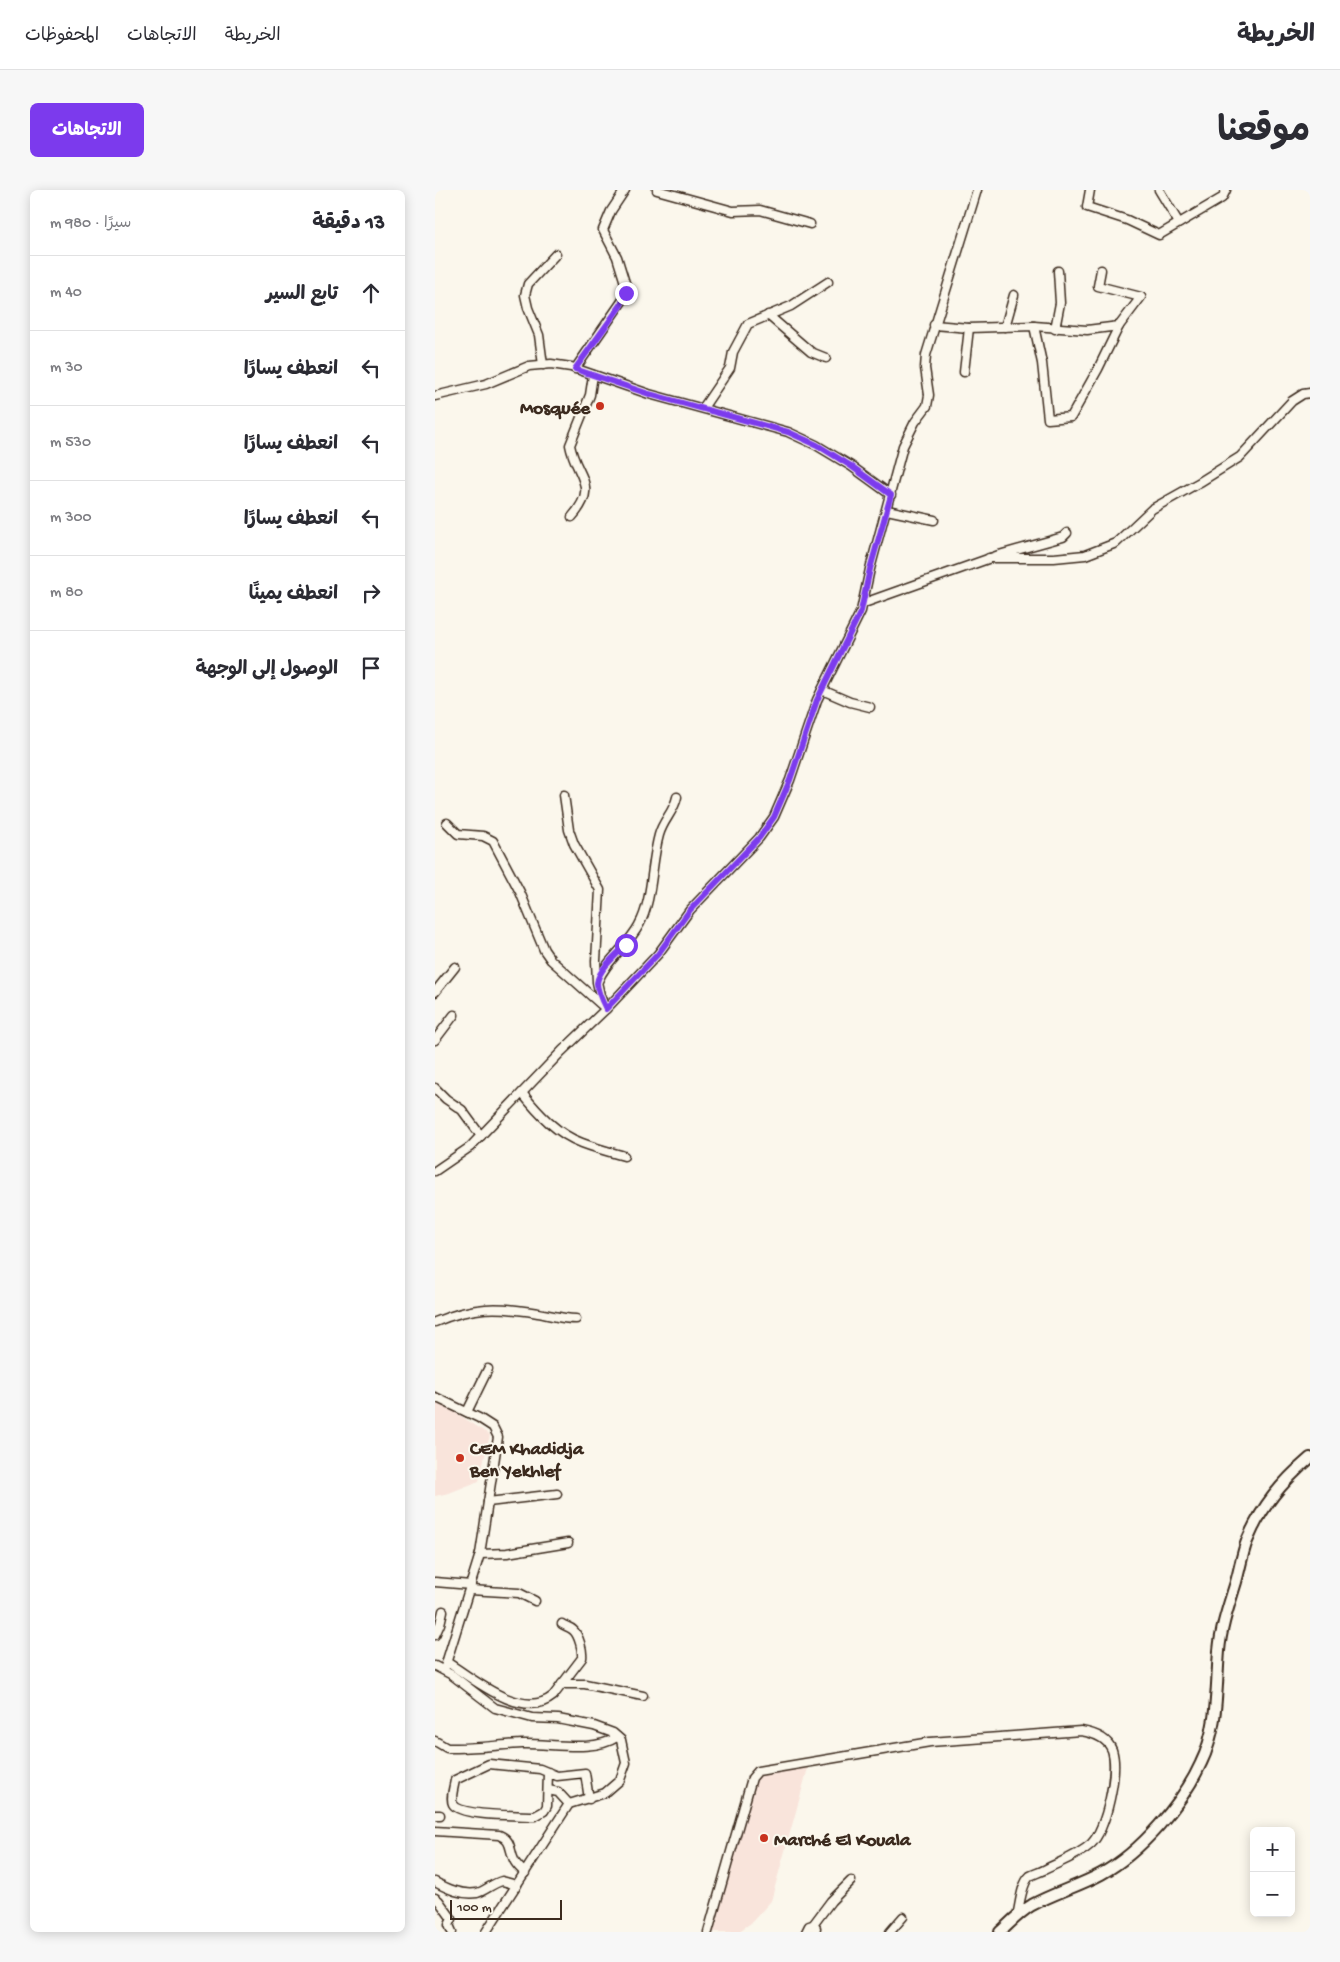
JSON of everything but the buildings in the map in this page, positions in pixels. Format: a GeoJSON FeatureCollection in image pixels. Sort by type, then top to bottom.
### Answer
{"type":"FeatureCollection","features":[{"type":"Feature","properties":{"kind":"main road"},"geometry":{"type":"LineString","coordinates":[[1000,1932],[1031,1905],[1101,1874],[1122,1861],[1143,1843],[1189,1785],[1202,1762],[1209,1740],[1215,1713],[1223,1628],[1246,1543],[1271,1497],[1310,1458]]}},
{"type":"Feature","properties":{"kind":"street"},"geometry":{"type":"LineString","coordinates":[[575,369],[625,297],[626,286],[617,257],[603,230],[611,211],[625,190]]}},
{"type":"Feature","properties":{"kind":"street"},"geometry":{"type":"LineString","coordinates":[[657,190],[733,210],[760,210],[810,224]]}},
{"type":"Feature","properties":{"kind":"street"},"geometry":{"type":"LineString","coordinates":[[435,1171],[470,1147],[562,1050],[606,1009],[658,954],[690,910],[759,838],[774,817],[787,788],[808,723],[864,603],[870,569],[903,446],[915,422],[927,406],[929,395],[925,368],[926,355],[977,190]]}},
{"type":"Feature","properties":{"kind":"street"},"geometry":{"type":"LineString","coordinates":[[1090,190],[1087,207],[1127,220],[1159,235],[1222,198],[1226,190]]}},
{"type":"Feature","properties":{"kind":"street"},"geometry":{"type":"LineString","coordinates":[[1159,190],[1179,223]]}},
{"type":"Feature","properties":{"kind":"street"},"geometry":{"type":"LineString","coordinates":[[543,364],[539,334],[528,308],[525,295],[528,284],[556,254]]}},
{"type":"Feature","properties":{"kind":"street"},"geometry":{"type":"LineString","coordinates":[[1034,326],[1042,363],[1047,419],[1071,417],[1119,326],[1141,297],[1098,286],[1101,270]]}},
{"type":"Feature","properties":{"kind":"street"},"geometry":{"type":"LineString","coordinates":[[1055,329],[1060,303],[1058,271]]}},
{"type":"Feature","properties":{"kind":"street"},"geometry":{"type":"LineString","coordinates":[[703,408],[730,368],[733,352],[748,324],[791,306],[828,282]]}},
{"type":"Feature","properties":{"kind":"street"},"geometry":{"type":"LineString","coordinates":[[1005,327],[1014,295]]}},
{"type":"Feature","properties":{"kind":"street"},"geometry":{"type":"LineString","coordinates":[[768,315],[811,352],[827,358]]}},
{"type":"Feature","properties":{"kind":"street"},"geometry":{"type":"LineString","coordinates":[[934,325],[969,328],[1034,326],[1087,330],[1119,326]]}},
{"type":"Feature","properties":{"kind":"street"},"geometry":{"type":"LineString","coordinates":[[964,372],[969,328]]}},
{"type":"Feature","properties":{"kind":"street"},"geometry":{"type":"LineString","coordinates":[[435,396],[478,386],[529,366],[551,364],[575,369],[649,394],[788,432],[817,445],[851,466],[891,495]]}},
{"type":"Feature","properties":{"kind":"street"},"geometry":{"type":"LineString","coordinates":[[572,517],[582,506],[585,487],[570,445],[590,394],[593,375]]}},
{"type":"Feature","properties":{"kind":"street"},"geometry":{"type":"LineString","coordinates":[[989,558],[1054,558],[1085,555],[1115,543],[1152,509],[1240,457],[1292,401],[1303,394],[1310,393]]}},
{"type":"Feature","properties":{"kind":"street"},"geometry":{"type":"LineString","coordinates":[[887,510],[934,520]]}},
{"type":"Feature","properties":{"kind":"street"},"geometry":{"type":"LineString","coordinates":[[864,603],[989,558],[1063,537],[1067,533]]}},
{"type":"Feature","properties":{"kind":"street"},"geometry":{"type":"LineString","coordinates":[[822,690],[849,702],[870,707]]}},
{"type":"Feature","properties":{"kind":"street"},"geometry":{"type":"LineString","coordinates":[[564,795],[569,830],[574,844],[600,890],[597,982],[600,996],[606,1009]]}},
{"type":"Feature","properties":{"kind":"street"},"geometry":{"type":"LineString","coordinates":[[597,982],[606,967],[626,945],[640,925],[647,901],[659,834],[673,811],[677,796]]}},
{"type":"Feature","properties":{"kind":"street"},"geometry":{"type":"LineString","coordinates":[[447,823],[458,834],[483,836],[493,841],[520,892],[544,950],[551,960],[606,1009]]}},
{"type":"Feature","properties":{"kind":"street"},"geometry":{"type":"LineString","coordinates":[[435,992],[455,967]]}},
{"type":"Feature","properties":{"kind":"street"},"geometry":{"type":"LineString","coordinates":[[435,1040],[453,1015]]}},
{"type":"Feature","properties":{"kind":"street"},"geometry":{"type":"LineString","coordinates":[[435,1088],[446,1099],[462,1110],[481,1136]]}},
{"type":"Feature","properties":{"kind":"street"},"geometry":{"type":"LineString","coordinates":[[522,1093],[548,1122],[569,1136],[581,1143],[624,1156]]}},
{"type":"Feature","properties":{"kind":"street"},"geometry":{"type":"LineString","coordinates":[[435,1322],[458,1312],[488,1308],[537,1313],[576,1320]]}},
{"type":"Feature","properties":{"kind":"street"},"geometry":{"type":"LineString","coordinates":[[467,1412],[488,1369]]}},
{"type":"Feature","properties":{"kind":"street"},"geometry":{"type":"LineString","coordinates":[[435,1397],[493,1427],[498,1437],[480,1554],[444,1670]]}},
{"type":"Feature","properties":{"kind":"street"},"geometry":{"type":"LineString","coordinates":[[488,1502],[557,1494]]}},
{"type":"Feature","properties":{"kind":"street"},"geometry":{"type":"LineString","coordinates":[[480,1554],[568,1543]]}},
{"type":"Feature","properties":{"kind":"street"},"geometry":{"type":"LineString","coordinates":[[435,1582],[519,1593],[535,1601]]}},
{"type":"Feature","properties":{"kind":"street"},"geometry":{"type":"LineString","coordinates":[[435,1635],[443,1611]]}},
{"type":"Feature","properties":{"kind":"street"},"geometry":{"type":"LineString","coordinates":[[447,1662],[493,1693],[524,1704],[547,1701],[562,1684],[583,1654],[576,1633],[562,1624]]}},
{"type":"Feature","properties":{"kind":"street"},"geometry":{"type":"LineString","coordinates":[[435,1666],[452,1674],[495,1708],[532,1718],[558,1719],[594,1726],[613,1733],[621,1740],[625,1763],[620,1780],[605,1793],[569,1804],[486,1932]]}},
{"type":"Feature","properties":{"kind":"street"},"geometry":{"type":"LineString","coordinates":[[562,1684],[585,1684],[643,1696]]}},
{"type":"Feature","properties":{"kind":"street"},"geometry":{"type":"LineString","coordinates":[[708,1932],[752,1778],[758,1771],[930,1742],[1081,1731],[1096,1734],[1107,1743],[1112,1751],[1113,1762],[1107,1812],[1101,1830],[1092,1844],[1080,1852],[1030,1876],[1022,1894],[1017,1916]]}},
{"type":"Feature","properties":{"kind":"street"},"geometry":{"type":"LineString","coordinates":[[435,1741],[447,1748],[525,1744],[583,1746],[609,1743],[617,1737]]}},
{"type":"Feature","properties":{"kind":"street"},"geometry":{"type":"LineString","coordinates":[[548,1772],[547,1806],[544,1811],[535,1816],[470,1812],[458,1808],[454,1805],[452,1799],[455,1780],[489,1764],[539,1769],[548,1772],[557,1776],[585,1773],[589,1799]]}},
{"type":"Feature","properties":{"kind":"street"},"geometry":{"type":"LineString","coordinates":[[548,1790],[558,1792],[569,1804]]}},
{"type":"Feature","properties":{"kind":"street"},"geometry":{"type":"LineString","coordinates":[[435,1831],[505,1838],[509,1842],[516,1864],[525,1873]]}},
{"type":"Feature","properties":{"kind":"street"},"geometry":{"type":"LineString","coordinates":[[435,1882],[450,1891],[461,1892],[477,1892],[502,1880],[517,1885]]}},
{"type":"Feature","properties":{"kind":"street"},"geometry":{"type":"LineString","coordinates":[[806,1932],[809,1926],[814,1929],[831,1901],[851,1882]]}},
{"type":"Feature","properties":{"kind":"street"},"geometry":{"type":"LineString","coordinates":[[435,1898],[452,1920],[449,1925],[451,1932]]}},
{"type":"Feature","properties":{"kind":"street"},"geometry":{"type":"LineString","coordinates":[[890,1932],[903,1917]]}},
{"type":"Feature","properties":{"kind":"shaded area","name":"CEM Khadidja Ben Yekhlef"},"geometry":{"type":"Polygon","coordinates":[[[435,1403],[447,1407],[490,1435],[479,1481],[449,1493],[435,1496],[435,1403]]]}},
{"type":"Feature","properties":{"kind":"shaded area","name":"Marché El Kouala"},"geometry":{"type":"Polygon","coordinates":[[[808,1768],[771,1901],[751,1923],[738,1932],[713,1932],[758,1775],[808,1768]]]}},
{"type":"Feature","properties":{"kind":"place","name":"Mosquée"},"geometry":{"type":"Point","coordinates":[600,406]}},
{"type":"Feature","properties":{"kind":"place","name":"CEM Khadidja Ben Yekhlef"},"geometry":{"type":"Point","coordinates":[460,1458]}},
{"type":"Feature","properties":{"kind":"place","name":"Marché El Kouala"},"geometry":{"type":"Point","coordinates":[764,1838]}},
{"type":"Feature","properties":{"kind":"route"},"geometry":{"type":"LineString","coordinates":[[626,293],[621,305],[575,369],[649,394],[788,432],[817,445],[851,466],[891,495],[870,569],[861,611],[817,700],[784,797],[774,817],[759,838],[690,910],[658,954],[606,1009],[600,996],[597,982],[606,967],[626,945]]}}]}
